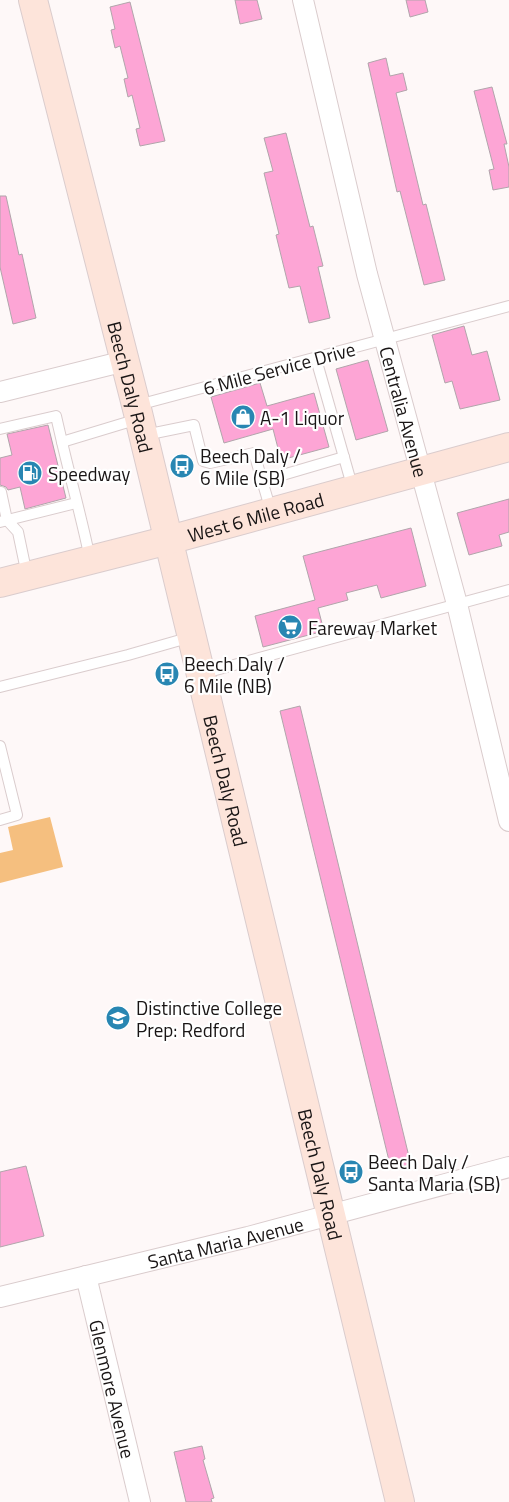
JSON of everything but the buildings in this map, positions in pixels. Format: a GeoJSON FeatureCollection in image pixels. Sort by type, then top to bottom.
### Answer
{"type":"FeatureCollection","features":[{"type":"Feature","properties":{"kind":"main road","name":"Beech Daly Road"},"geometry":{"type":"LineString","coordinates":[[33,0],[169,540],[400,1502]]}},
{"type":"Feature","properties":{"kind":"main road","name":"West 6 Mile Road"},"geometry":{"type":"LineString","coordinates":[[0,583],[169,540],[509,448]]}},
{"type":"Feature","properties":{"kind":"street","name":"Centralia Avenue"},"geometry":{"type":"LineString","coordinates":[[303,0],[367,274],[457,604],[509,822]]}},
{"type":"Feature","properties":{"kind":"street"},"geometry":{"type":"LineString","coordinates":[[0,392],[125,361]]}},
{"type":"Feature","properties":{"kind":"street","name":"Santa Maria Avenue"},"geometry":{"type":"LineString","coordinates":[[0,1297],[248,1237],[509,1167]]}},
{"type":"Feature","properties":{"kind":"street","name":"Glenmore Avenue"},"geometry":{"type":"LineString","coordinates":[[86,1276],[140,1502]]}},
{"type":"Feature","properties":{"kind":"lane","name":"6 Mile Service Drive"},"geometry":{"type":"LineString","coordinates":[[139,420],[316,358],[509,306]]}},
{"type":"Feature","properties":{"kind":"lane"},"geometry":{"type":"LineString","coordinates":[[316,358],[354,490]]}},
{"type":"Feature","properties":{"kind":"lane"},"geometry":{"type":"LineString","coordinates":[[0,429],[56,416],[90,560]]}},
{"type":"Feature","properties":{"kind":"lane"},"geometry":{"type":"LineString","coordinates":[[62,442],[139,420],[194,425],[202,461],[210,463],[254,453],[271,512]]}},
{"type":"Feature","properties":{"kind":"lane"},"geometry":{"type":"LineString","coordinates":[[262,481],[344,457]]}},
{"type":"Feature","properties":{"kind":"lane"},"geometry":{"type":"LineString","coordinates":[[2,492],[4,521],[18,532],[27,576]]}},
{"type":"Feature","properties":{"kind":"lane"},"geometry":{"type":"LineString","coordinates":[[4,521],[76,503]]}},
{"type":"Feature","properties":{"kind":"lane"},"geometry":{"type":"LineString","coordinates":[[201,674],[509,590]]}},
{"type":"Feature","properties":{"kind":"lane"},"geometry":{"type":"LineString","coordinates":[[0,687],[128,655],[192,636]]}},
{"type":"Feature","properties":{"kind":"lane"},"geometry":{"type":"LineString","coordinates":[[0,746],[17,815],[0,820]]}},
{"type":"Feature","properties":{"kind":"shaded area"},"geometry":{"type":"Polygon","coordinates":[[[50,817],[63,867],[0,883],[0,853],[13,850],[8,827],[50,817]]]}},
{"type":"Feature","properties":{"kind":"place","name":"A-1 Liquor"},"geometry":{"type":"Point","coordinates":[243,417]}},
{"type":"Feature","properties":{"kind":"place","name":"Beech Daly / 6 Mile (SB)"},"geometry":{"type":"Point","coordinates":[182,466]}},
{"type":"Feature","properties":{"kind":"place","name":"Speedway"},"geometry":{"type":"Point","coordinates":[30,473]}},
{"type":"Feature","properties":{"kind":"place","name":"Fareway Market"},"geometry":{"type":"Point","coordinates":[290,627]}},
{"type":"Feature","properties":{"kind":"place","name":"Beech Daly / 6 Mile (NB)"},"geometry":{"type":"Point","coordinates":[167,674]}},
{"type":"Feature","properties":{"kind":"place","name":"Distinctive College Prep: Redford"},"geometry":{"type":"Point","coordinates":[118,1018]}},
{"type":"Feature","properties":{"kind":"place","name":"Beech Daly / Santa Maria (SB)"},"geometry":{"type":"Point","coordinates":[351,1172]}}]}
